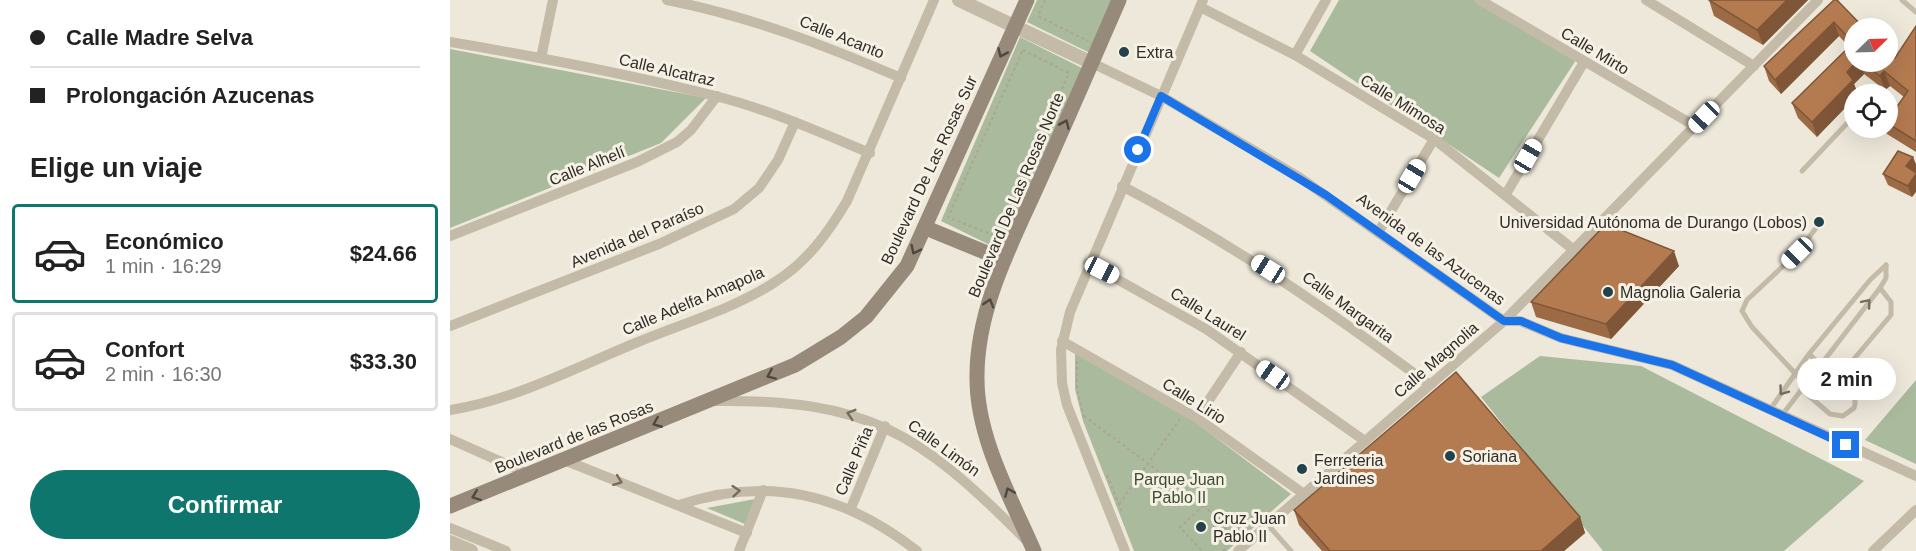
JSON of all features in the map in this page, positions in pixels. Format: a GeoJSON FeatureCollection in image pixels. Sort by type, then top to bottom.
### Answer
{"type":"FeatureCollection","features":[{"type":"Feature","properties":{"kind":"main road","name":"Boulevard De Las Rosas Sur"},"geometry":{"type":"LineString","coordinates":[[711,401],[795,365],[841,337],[866,317],[893,286],[907,266],[926,228],[1014,25],[1028,0]]}},
{"type":"Feature","properties":{"kind":"main road","name":"Boulevard De Las Rosas Norte"},"geometry":{"type":"LineString","coordinates":[[1033,548],[988,439],[977,378],[985,316],[1004,260],[1119,0]]}},
{"type":"Feature","properties":{"kind":"main road"},"geometry":{"type":"LineString","coordinates":[[926,228],[1004,260]]}},
{"type":"Feature","properties":{"kind":"main road","name":"Boulevard de las Rosas"},"geometry":{"type":"LineString","coordinates":[[450,506],[711,401]]}},
{"type":"Feature","properties":{"kind":"street"},"geometry":{"type":"LineString","coordinates":[[541,58],[553,0]]}},
{"type":"Feature","properties":{"kind":"street","name":"Calle Acanto"},"geometry":{"type":"LineString","coordinates":[[667,0],[724,11],[835,49],[901,78]]}},
{"type":"Feature","properties":{"kind":"street"},"geometry":{"type":"LineString","coordinates":[[724,11],[728,0]]}},
{"type":"Feature","properties":{"kind":"street","name":"Calle Adelfa Amapola"},"geometry":{"type":"LineString","coordinates":[[450,410],[468,407],[520,389],[737,301],[775,282],[805,258],[828,232],[870,153],[934,0]]}},
{"type":"Feature","properties":{"kind":"street","name":"Avenida de las Azucenas"},"geometry":{"type":"LineString","coordinates":[[959,0],[1161,96],[1299,177],[1504,321]]}},
{"type":"Feature","properties":{"kind":"street"},"geometry":{"type":"LineString","coordinates":[[1295,55],[1326,0]]}},
{"type":"Feature","properties":{"kind":"street","name":"Calle Mirto"},"geometry":{"type":"LineString","coordinates":[[1480,0],[1695,126]]}},
{"type":"Feature","properties":{"kind":"street"},"geometry":{"type":"LineString","coordinates":[[1646,0],[1754,66]]}},
{"type":"Feature","properties":{"kind":"street","name":"Calle Magnolia"},"geometry":{"type":"LineString","coordinates":[[1238,551],[1504,321],[1818,0]]}},
{"type":"Feature","properties":{"kind":"street"},"geometry":{"type":"LineString","coordinates":[[1125,551],[1067,405],[1062,383],[1062,341],[1073,301],[1088,263],[1202,3]]}},
{"type":"Feature","properties":{"kind":"street","name":"Calle Mimosa"},"geometry":{"type":"LineString","coordinates":[[1202,3],[1295,55],[1434,139],[1574,250]]}},
{"type":"Feature","properties":{"kind":"street","name":"Calle Alcatraz"},"geometry":{"type":"LineString","coordinates":[[450,42],[541,58],[717,96],[795,122],[870,153]]}},
{"type":"Feature","properties":{"kind":"street"},"geometry":{"type":"LineString","coordinates":[[1506,194],[1584,62]]}},
{"type":"Feature","properties":{"kind":"street","name":"Calle Alhelí"},"geometry":{"type":"LineString","coordinates":[[450,236],[669,146],[691,130],[717,96]]}},
{"type":"Feature","properties":{"kind":"street","name":"Avenida del Paraíso"},"geometry":{"type":"LineString","coordinates":[[450,327],[659,244],[734,209],[759,188],[778,160],[795,122]]}},
{"type":"Feature","properties":{"kind":"street"},"geometry":{"type":"LineString","coordinates":[[1379,231],[1434,139]]}},
{"type":"Feature","properties":{"kind":"street","name":"Calle Margarita"},"geometry":{"type":"LineString","coordinates":[[1122,186],[1214,235],[1268,269],[1430,385]]}},
{"type":"Feature","properties":{"kind":"street","name":"Calle Laurel"},"geometry":{"type":"LineString","coordinates":[[1088,263],[1153,298],[1241,352],[1365,441]]}},
{"type":"Feature","properties":{"kind":"street"},"geometry":{"type":"LineString","coordinates":[[1504,321],[1521,321],[1561,338],[1672,365],[1916,476]]}},
{"type":"Feature","properties":{"kind":"street","name":"Calle Lirio"},"geometry":{"type":"LineString","coordinates":[[1062,341],[1192,419],[1304,494]]}},
{"type":"Feature","properties":{"kind":"street"},"geometry":{"type":"LineString","coordinates":[[1192,419],[1241,352]]}},
{"type":"Feature","properties":{"kind":"street","name":"Calle Limón"},"geometry":{"type":"LineString","coordinates":[[711,401],[807,405],[841,411],[885,426],[945,463],[979,492],[1033,548]]}},
{"type":"Feature","properties":{"kind":"street","name":"Calle Piña"},"geometry":{"type":"LineString","coordinates":[[851,508],[885,426]]}},
{"type":"Feature","properties":{"kind":"street"},"geometry":{"type":"LineString","coordinates":[[450,439],[531,475]]}},
{"type":"Feature","properties":{"kind":"street"},"geometry":{"type":"LineString","coordinates":[[564,460],[747,533]]}},
{"type":"Feature","properties":{"kind":"street"},"geometry":{"type":"LineString","coordinates":[[679,505],[718,494],[763,490],[829,501],[851,508],[876,522],[917,551]]}},
{"type":"Feature","properties":{"kind":"street"},"geometry":{"type":"LineString","coordinates":[[739,551],[763,490]]}},
{"type":"Feature","properties":{"kind":"street"},"geometry":{"type":"LineString","coordinates":[[1873,551],[1916,510]]}},
{"type":"Feature","properties":{"kind":"street"},"geometry":{"type":"LineString","coordinates":[[450,528],[506,551]]}},
{"type":"Feature","properties":{"kind":"street"},"geometry":{"type":"LineString","coordinates":[[450,542],[471,551]]}},
{"type":"Feature","properties":{"kind":"lane"},"geometry":{"type":"LineString","coordinates":[[1902,0],[1916,12]]}},
{"type":"Feature","properties":{"kind":"lane"},"geometry":{"type":"LineString","coordinates":[[1802,171],[1844,127]]}},
{"type":"Feature","properties":{"kind":"lane"},"geometry":{"type":"LineString","coordinates":[[1809,354],[1819,365],[1850,389],[1855,399],[1854,408],[1843,416],[1830,414],[1803,387],[1795,374],[1742,311],[1747,300],[1797,253],[1816,228]]}},
{"type":"Feature","properties":{"kind":"lane"},"geometry":{"type":"LineString","coordinates":[[1769,411],[1809,354],[1886,265],[1886,278],[1880,288],[1855,317],[1781,416]]}},
{"type":"Feature","properties":{"kind":"lane"},"geometry":{"type":"LineString","coordinates":[[1837,380],[1891,315],[1891,302],[1880,288]]}},
{"type":"Feature","properties":{"kind":"lane"},"geometry":{"type":"LineString","coordinates":[[1847,309],[1855,317]]}},
{"type":"Feature","properties":{"kind":"lane"},"geometry":{"type":"LineString","coordinates":[[1828,332],[1837,341]]}},
{"type":"Feature","properties":{"kind":"lane"},"geometry":{"type":"LineString","coordinates":[[1268,525],[1290,551]]}},
{"type":"Feature","properties":{"kind":"path"},"geometry":{"type":"LineString","coordinates":[[1045,0],[1038,16],[1087,43],[1092,32]]}},
{"type":"Feature","properties":{"kind":"path"},"geometry":{"type":"LineString","coordinates":[[1023,50],[1069,73],[997,237],[948,217],[1023,50]]}},
{"type":"Feature","properties":{"kind":"path"},"geometry":{"type":"LineString","coordinates":[[1086,362],[1077,357],[1077,389],[1088,427]]}},
{"type":"Feature","properties":{"kind":"path"},"geometry":{"type":"LineString","coordinates":[[1084,416],[1204,505],[1236,540],[1223,551]]}},
{"type":"Feature","properties":{"kind":"path"},"geometry":{"type":"LineString","coordinates":[[1106,471],[1119,504],[1181,417],[1192,419]]}},
{"type":"Feature","properties":{"kind":"path"},"geometry":{"type":"LineString","coordinates":[[1202,551],[1180,526],[1204,505]]}},
{"type":"Feature","properties":{"kind":"green space"},"geometry":{"type":"Polygon","coordinates":[[[1037,0],[1112,0],[1090,53],[1027,22],[1037,0]]]}},
{"type":"Feature","properties":{"kind":"green space"},"geometry":{"type":"Polygon","coordinates":[[[1339,0],[1475,0],[1576,60],[1499,178],[1310,51],[1339,0]]]}},
{"type":"Feature","properties":{"kind":"green space"},"geometry":{"type":"Polygon","coordinates":[[[1020,37],[1082,68],[1004,252],[941,221],[1020,37]]]}},
{"type":"Feature","properties":{"kind":"green space"},"geometry":{"type":"Polygon","coordinates":[[[450,49],[706,98],[661,143],[450,228],[450,49]]]}},
{"type":"Feature","properties":{"kind":"green space","name":"Parque Juan Pablo II"},"geometry":{"type":"Polygon","coordinates":[[[1075,353],[1195,422],[1291,494],[1227,551],[1134,551],[1083,421],[1075,389],[1075,353]]]}},
{"type":"Feature","properties":{"kind":"green space"},"geometry":{"type":"Polygon","coordinates":[[[1540,356],[1641,366],[1864,481],[1784,551],[1603,551],[1481,397],[1540,356]]]}},
{"type":"Feature","properties":{"kind":"green space"},"geometry":{"type":"Polygon","coordinates":[[[1916,380],[1916,464],[1865,440],[1916,380]]]}},
{"type":"Feature","properties":{"kind":"green space"},"geometry":{"type":"Polygon","coordinates":[[[755,499],[745,524],[707,508],[755,499]]]}},
{"type":"Feature","properties":{"kind":"building"},"geometry":{"type":"Polygon","coordinates":[[[1709,0],[1787,0],[1757,30],[1709,0]]]}},
{"type":"Feature","properties":{"kind":"building"},"geometry":{"type":"Polygon","coordinates":[[[1834,0],[1837,0],[1854,18],[1844,18],[1844,33],[1834,22],[1775,80],[1764,66],[1834,0]]]}},
{"type":"Feature","properties":{"kind":"building"},"geometry":{"type":"Polygon","coordinates":[[[1916,26],[1916,141],[1898,130],[1898,105],[1908,91],[1885,72],[1898,72],[1898,53],[1916,26]]]}},
{"type":"Feature","properties":{"kind":"building"},"geometry":{"type":"Polygon","coordinates":[[[1844,52],[1844,72],[1847,72],[1853,80],[1849,84],[1844,84],[1844,89],[1812,122],[1792,103],[1844,52]]]}},
{"type":"Feature","properties":{"kind":"building"},"geometry":{"type":"Polygon","coordinates":[[[1898,151],[1913,157],[1906,166],[1916,174],[1908,186],[1883,174],[1898,151]]]}},
{"type":"Feature","properties":{"kind":"building","name":"Magnolia Galeria"},"geometry":{"type":"Polygon","coordinates":[[[1606,224],[1674,251],[1606,324],[1531,302],[1606,224]]]}},
{"type":"Feature","properties":{"kind":"building","name":"Soriana"},"geometry":{"type":"Polygon","coordinates":[[[1456,372],[1580,517],[1541,551],[1330,551],[1294,510],[1456,372]]]}},
{"type":"Feature","properties":{"kind":"place","name":"Extra"},"geometry":{"type":"Point","coordinates":[1124,52]}},
{"type":"Feature","properties":{"kind":"place","name":"Universidad Autónoma de Durango (Lobos)"},"geometry":{"type":"Point","coordinates":[1819,222]}},
{"type":"Feature","properties":{"kind":"place","name":"Magnolia Galeria"},"geometry":{"type":"Point","coordinates":[1608,292]}},
{"type":"Feature","properties":{"kind":"place","name":"Soriana"},"geometry":{"type":"Point","coordinates":[1450,456]}},
{"type":"Feature","properties":{"kind":"place","name":"Ferreteria Jardines"},"geometry":{"type":"Point","coordinates":[1302,469]}},
{"type":"Feature","properties":{"kind":"place","name":"Cruz Juan Pablo II"},"geometry":{"type":"Point","coordinates":[1201,527]}},
{"type":"Feature","properties":{"kind":"route"},"geometry":{"type":"LineString","coordinates":[[1138,150],[1161,96],[1299,177],[1504,321],[1521,321],[1561,338],[1672,365],[1846,445]]}}]}
